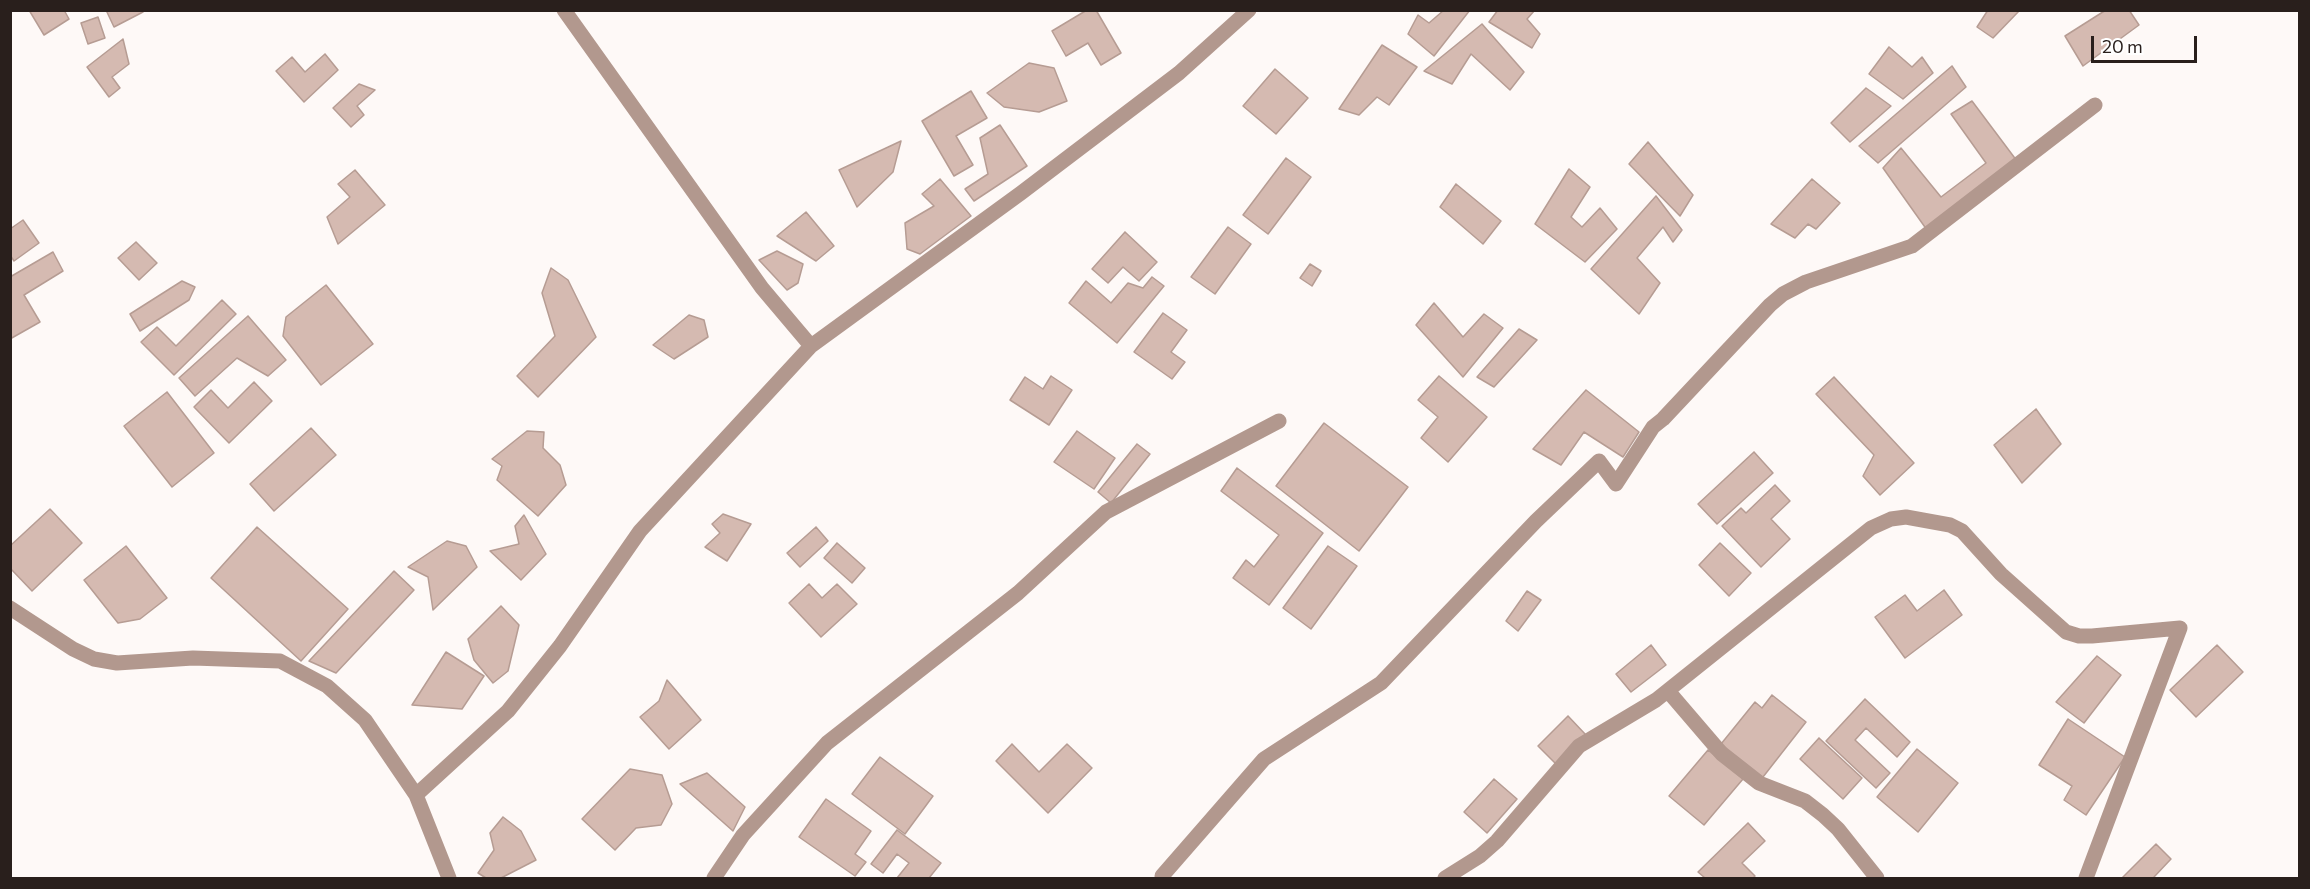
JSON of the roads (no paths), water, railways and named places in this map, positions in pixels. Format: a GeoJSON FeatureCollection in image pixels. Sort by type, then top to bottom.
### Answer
{"type":"FeatureCollection","features":[{"type":"Feature","properties":{"kind":"street"},"geometry":{"type":"LineString","coordinates":[[564,10],[762,288],[811,346]]}},
{"type":"Feature","properties":{"kind":"street"},"geometry":{"type":"LineString","coordinates":[[416,795],[508,711],[560,646],[640,531],[811,346],[1022,193],[1179,73],[1249,10]]}},
{"type":"Feature","properties":{"kind":"street"},"geometry":{"type":"LineString","coordinates":[[1163,878],[1264,759],[1381,683],[1536,521],[1599,461],[1616,484],[1653,427],[1770,304],[1806,282],[1912,246],[2095,105]]}},
{"type":"Feature","properties":{"kind":"street"},"geometry":{"type":"LineString","coordinates":[[714,879],[743,835],[827,743],[1018,593],[1106,512],[1279,421]]}},
{"type":"Feature","properties":{"kind":"street"},"geometry":{"type":"LineString","coordinates":[[1445,879],[1480,856],[1497,841],[1579,746],[1668,692],[1871,528],[1891,519],[1906,517],[1931,520],[1962,531],[2001,574],[2066,632],[2079,636],[2092,636],[2180,628],[2086,879]]}},
{"type":"Feature","properties":{"kind":"street"},"geometry":{"type":"LineString","coordinates":[[10,608],[73,649],[94,659],[117,663],[193,658],[280,661],[327,686],[365,720],[416,795],[449,879]]}},
{"type":"Feature","properties":{"kind":"street"},"geometry":{"type":"LineString","coordinates":[[1668,692],[1722,754],[1759,783],[1805,801],[1823,815],[1838,829],[1877,879]]}}]}
